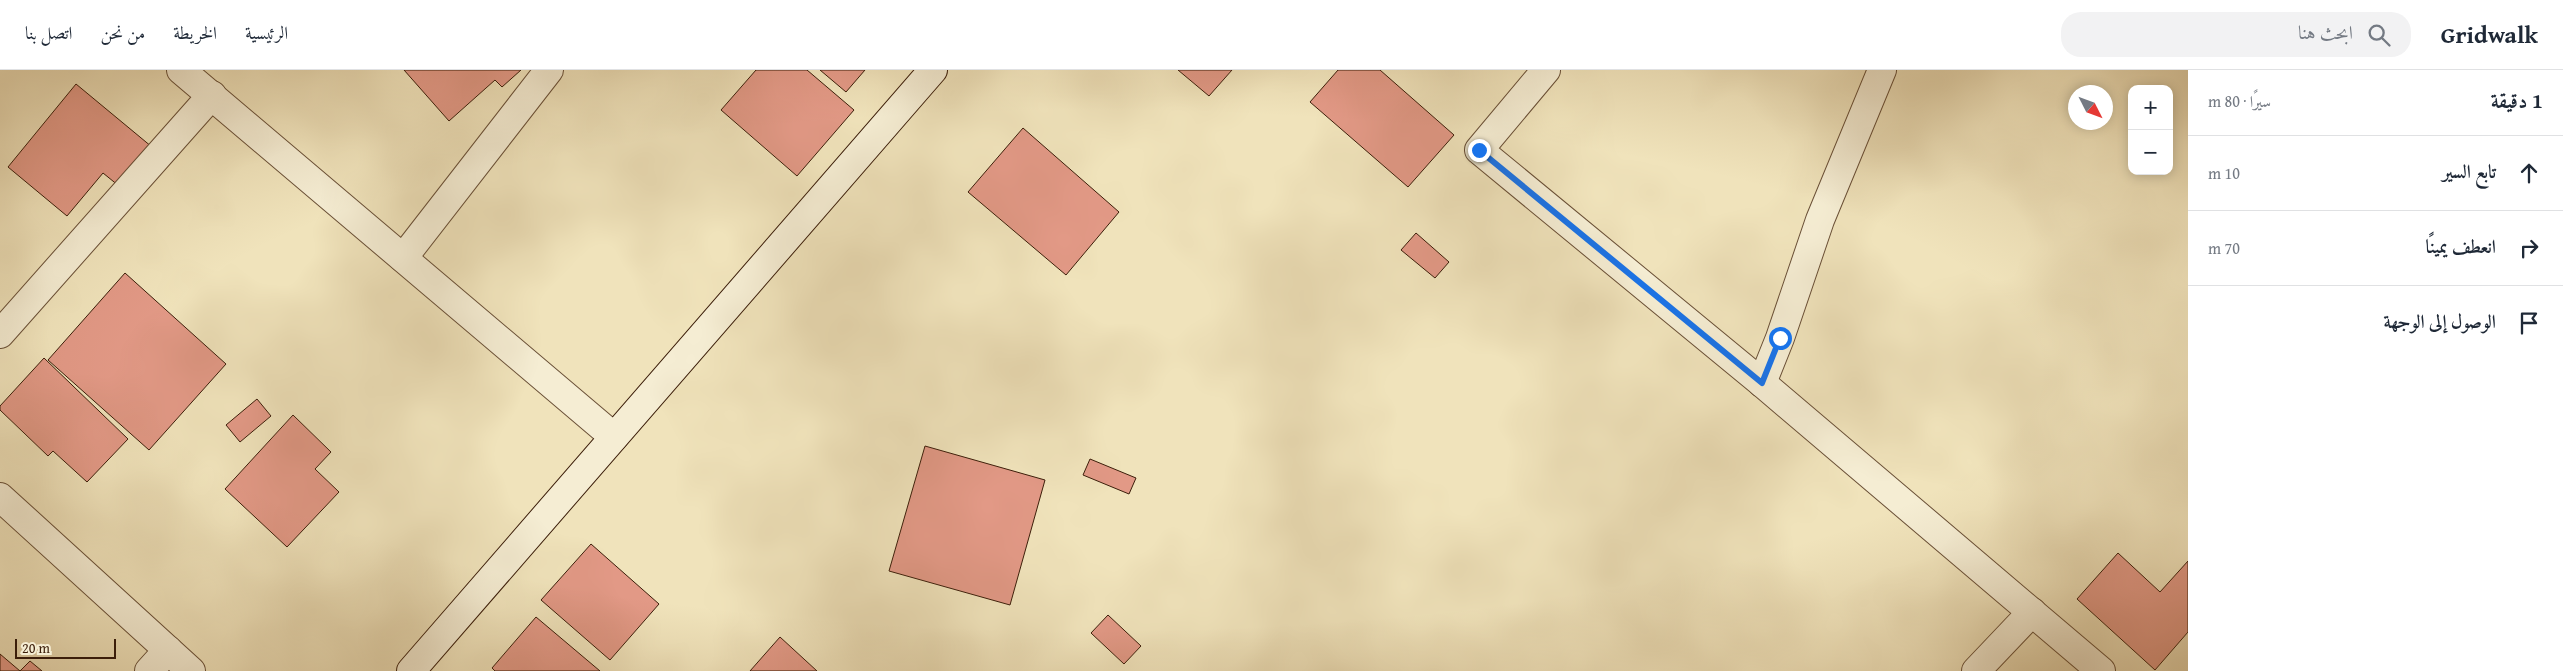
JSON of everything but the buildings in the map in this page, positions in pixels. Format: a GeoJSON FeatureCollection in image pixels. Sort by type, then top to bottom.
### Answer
{"type":"FeatureCollection","features":[{"type":"Feature","properties":{"kind":"street"},"geometry":{"type":"LineString","coordinates":[[181,70],[614,437]]}},
{"type":"Feature","properties":{"kind":"street"},"geometry":{"type":"LineString","coordinates":[[404,258],[549,70]]}},
{"type":"Feature","properties":{"kind":"street"},"geometry":{"type":"LineString","coordinates":[[411,671],[933,70]]}},
{"type":"Feature","properties":{"kind":"street"},"geometry":{"type":"LineString","coordinates":[[1546,70],[1479,150],[1762,383],[2101,671]]}},
{"type":"Feature","properties":{"kind":"street"},"geometry":{"type":"LineString","coordinates":[[1762,383],[1780,338],[1820,220],[1882,70]]}},
{"type":"Feature","properties":{"kind":"street"},"geometry":{"type":"LineString","coordinates":[[0,334],[212,95]]}},
{"type":"Feature","properties":{"kind":"street"},"geometry":{"type":"LineString","coordinates":[[0,497],[191,671]]}},
{"type":"Feature","properties":{"kind":"street"},"geometry":{"type":"LineString","coordinates":[[1976,671],[2032,612]]}},
{"type":"Feature","properties":{"kind":"street"},"geometry":{"type":"LineString","coordinates":[[149,671],[168,650]]}},
{"type":"Feature","properties":{"kind":"route"},"geometry":{"type":"LineString","coordinates":[[1479,150],[1762,383],[1780,338]]}}]}
